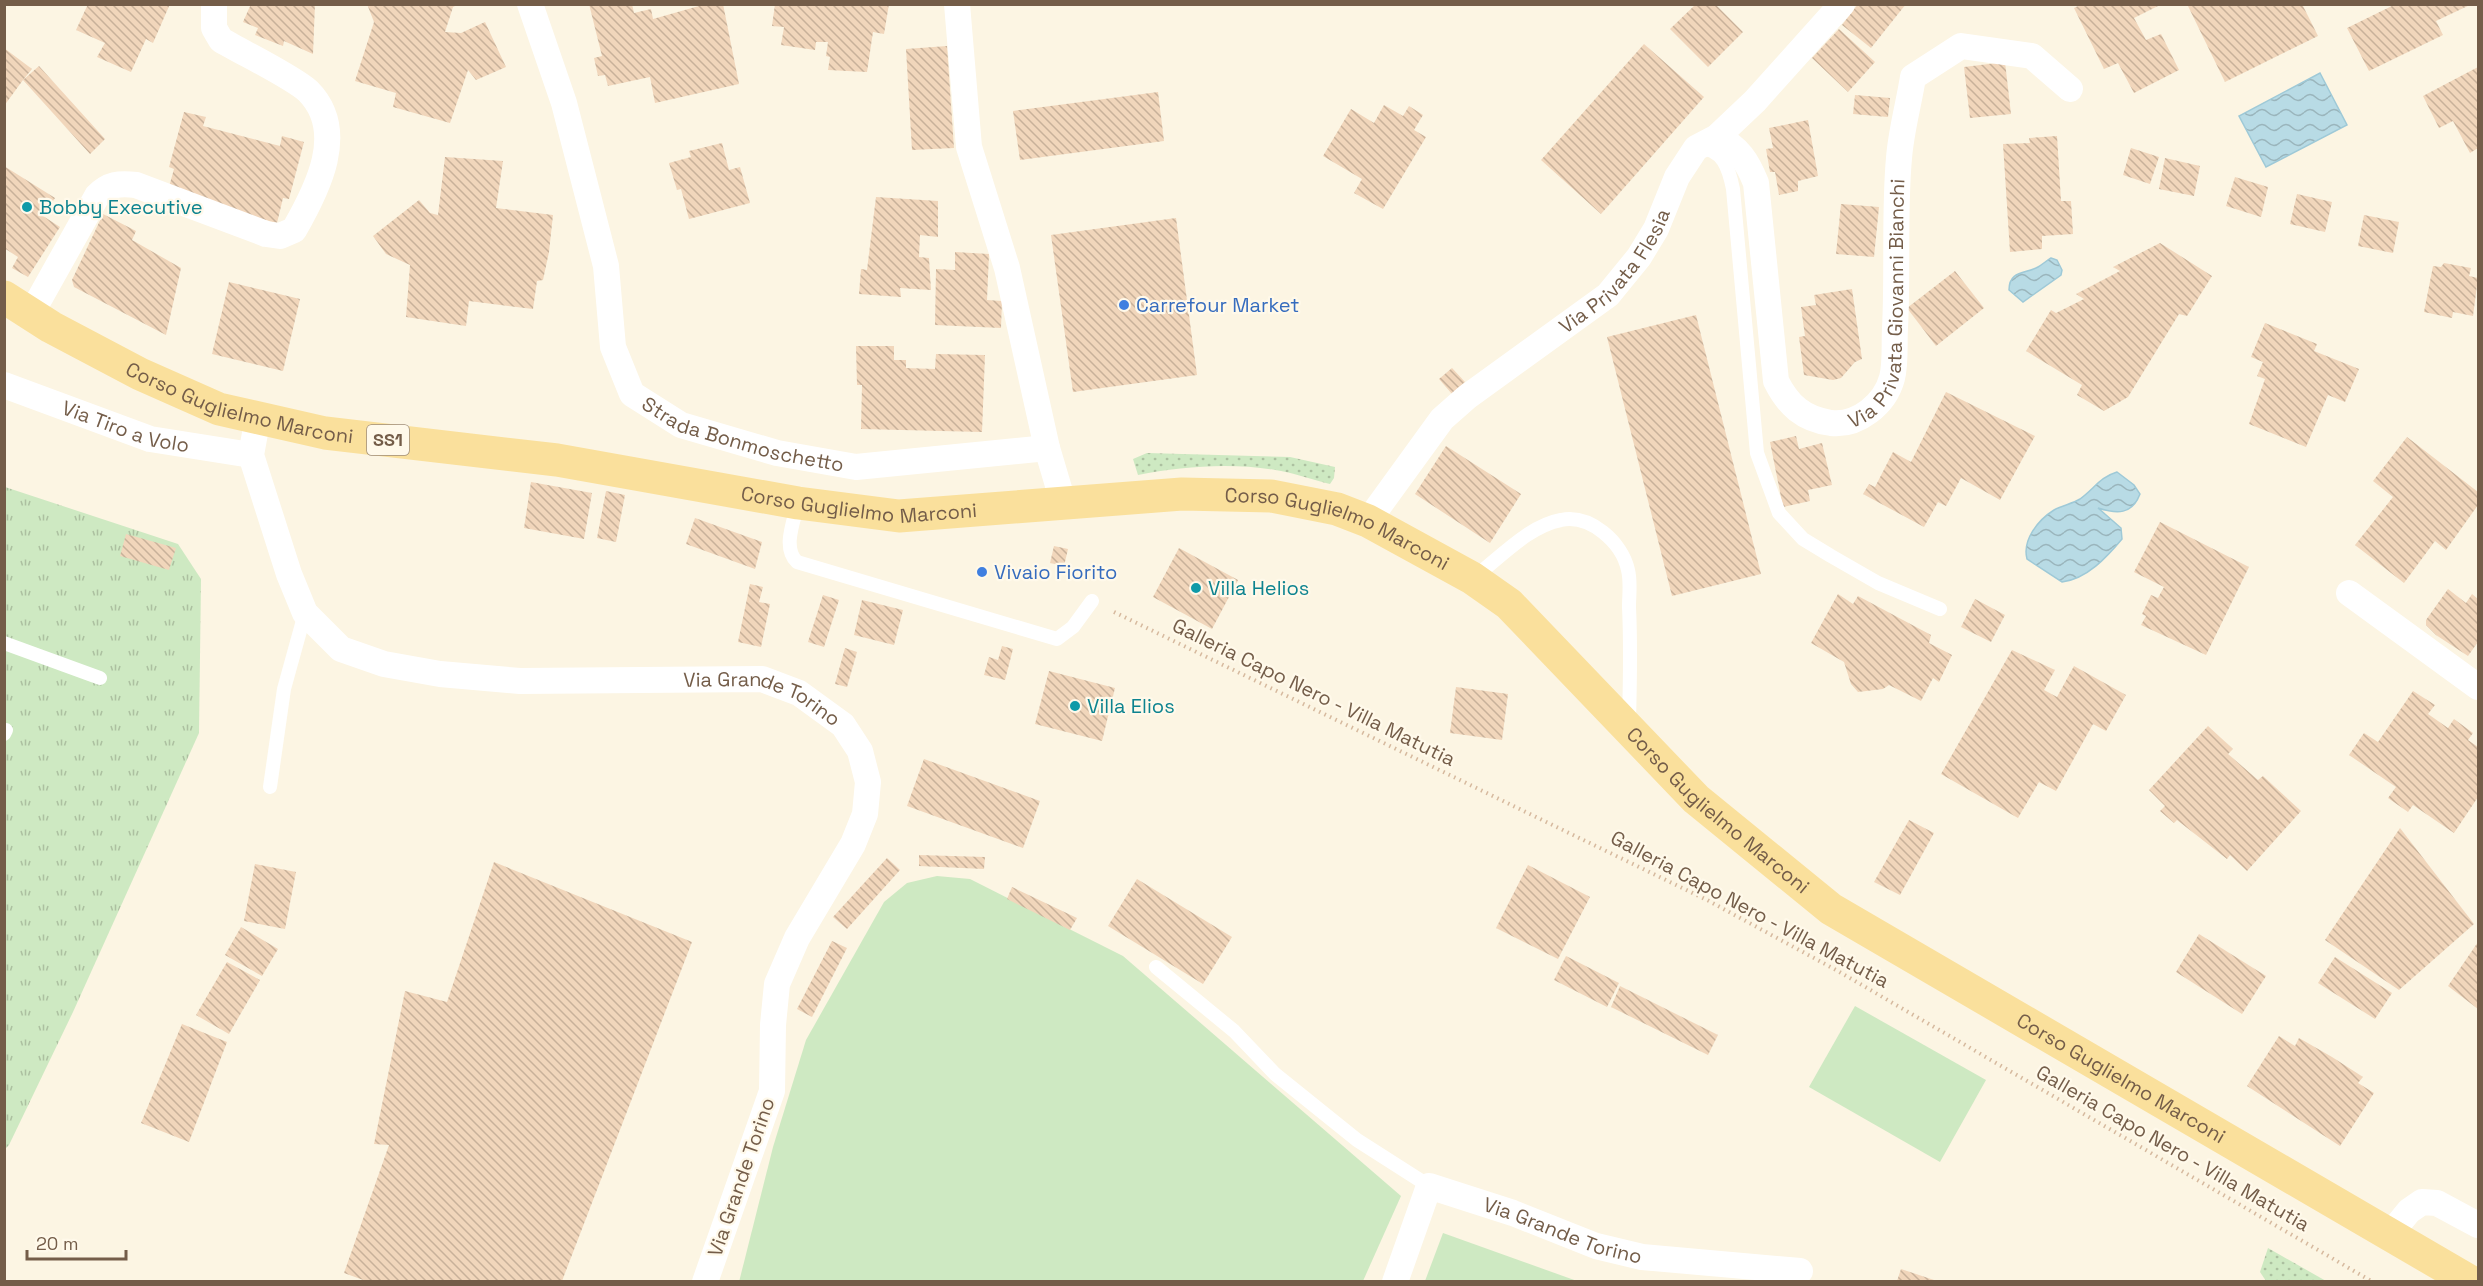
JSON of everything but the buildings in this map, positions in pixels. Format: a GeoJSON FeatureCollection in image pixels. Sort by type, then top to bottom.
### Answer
{"type":"FeatureCollection","features":[{"type":"Feature","properties":{"kind":"main road","name":"Corso Guglielmo Marconi"},"geometry":{"type":"LineString","coordinates":[[18,306],[140,374],[219,409],[325,433],[557,460],[798,503],[898,516],[1182,494],[1271,496],[1337,509],[1368,521],[1472,578],[1509,604],[1537,630],[1696,799],[1831,909],[2471,1281]]}},
{"type":"Feature","properties":{"kind":"street"},"geometry":{"type":"LineString","coordinates":[[18,306],[97,196],[107,186],[121,183],[136,185],[266,234],[280,236],[294,230],[324,168],[328,128],[324,115],[306,90],[221,40],[214,28],[214,4]]}},
{"type":"Feature","properties":{"kind":"street","name":"Strada Bonmoschetto"},"geometry":{"type":"LineString","coordinates":[[530,4],[564,103],[606,266],[613,347],[632,394],[681,425],[777,453],[856,467],[1047,448]]}},
{"type":"Feature","properties":{"kind":"street"},"geometry":{"type":"LineString","coordinates":[[957,4],[969,147],[1007,268],[1047,448],[1063,502]]}},
{"type":"Feature","properties":{"kind":"street","name":"Via Privata Flesia"},"geometry":{"type":"LineString","coordinates":[[1368,521],[1442,418],[1467,397],[1608,295],[1639,257],[1656,229],[1677,177],[1706,142],[1755,100],[1842,4]]}},
{"type":"Feature","properties":{"kind":"street","name":"Via Privata Giovanni Bianchi"},"geometry":{"type":"LineString","coordinates":[[1706,142],[1734,146],[1747,161],[1756,183],[1776,381],[1785,398],[1799,412],[1816,421],[1835,423],[1855,420],[1872,410],[1885,395],[1893,377],[1898,269],[1899,158],[1913,77],[1961,46],[2032,56],[2070,89]]}},
{"type":"Feature","properties":{"kind":"street","name":"Via Tiro a Volo"},"geometry":{"type":"LineString","coordinates":[[4,385],[150,439],[251,455]]}},
{"type":"Feature","properties":{"kind":"street","name":"Via Grande Torino"},"geometry":{"type":"LineString","coordinates":[[258,417],[251,455],[270,518],[305,613],[341,649],[384,664],[440,674],[520,681],[762,679],[799,693],[843,724],[860,751],[868,782],[866,814],[853,844],[797,938],[777,984],[772,1025],[772,1091],[705,1281]]}},
{"type":"Feature","properties":{"kind":"street"},"geometry":{"type":"LineString","coordinates":[[2349,593],[2478,687]]}},
{"type":"Feature","properties":{"kind":"street"},"geometry":{"type":"LineString","coordinates":[[1395,1281],[1429,1186]]}},
{"type":"Feature","properties":{"kind":"street","name":"Via Grande Torino"},"geometry":{"type":"LineString","coordinates":[[1429,1186],[1513,1213],[1596,1246],[1642,1257],[1800,1271]]}},
{"type":"Feature","properties":{"kind":"street"},"geometry":{"type":"LineString","coordinates":[[2391,1233],[2409,1211],[2422,1202],[2437,1203],[2478,1225]]}},
{"type":"Feature","properties":{"kind":"lane"},"geometry":{"type":"LineString","coordinates":[[1706,142],[1707,148],[1720,156],[1731,179],[1757,453],[1779,513],[1803,539],[1830,556],[1878,583],[1940,609]]}},
{"type":"Feature","properties":{"kind":"lane"},"geometry":{"type":"LineString","coordinates":[[798,503],[789,547],[791,556],[797,562],[1057,639],[1073,627],[1092,601]]}},
{"type":"Feature","properties":{"kind":"lane"},"geometry":{"type":"LineString","coordinates":[[1472,578],[1536,530],[1562,520],[1583,520],[1601,530],[1617,549],[1628,569],[1631,664],[1629,730]]}},
{"type":"Feature","properties":{"kind":"lane"},"geometry":{"type":"LineString","coordinates":[[270,787],[284,689],[305,613]]}},
{"type":"Feature","properties":{"kind":"lane"},"geometry":{"type":"LineString","coordinates":[[4,643],[100,678]]}},
{"type":"Feature","properties":{"kind":"lane"},"geometry":{"type":"LineString","coordinates":[[1156,967],[1234,1030],[1275,1074],[1357,1140],[1429,1186]]}},
{"type":"Feature","properties":{"kind":"path","name":"Galleria Capo Nero - Villa Matutia"},"geometry":{"type":"LineString","coordinates":[[1092,601],[1707,900],[1836,970],[2373,1281]]}},
{"type":"Feature","properties":{"kind":"green space"},"geometry":{"type":"Polygon","coordinates":[[[1147,453],[1290,457],[1335,467],[1334,478],[1330,484],[1281,471],[1227,466],[1191,467],[1138,475],[1133,459],[1147,453]]]}},
{"type":"Feature","properties":{"kind":"green space"},"geometry":{"type":"Polygon","coordinates":[[[5,487],[178,544],[201,579],[199,733],[73,1012],[9,1145],[5,1149],[5,487]]]}},
{"type":"Feature","properties":{"kind":"green space"},"geometry":{"type":"Polygon","coordinates":[[[937,876],[970,879],[1123,956],[1401,1196],[1363,1281],[739,1282],[773,1147],[806,1040],[884,902],[907,883],[937,876]]]}},
{"type":"Feature","properties":{"kind":"green space"},"geometry":{"type":"Polygon","coordinates":[[[1855,1006],[1986,1080],[1940,1162],[1809,1087],[1855,1006]]]}},
{"type":"Feature","properties":{"kind":"green space"},"geometry":{"type":"Polygon","coordinates":[[[1443,1233],[1577,1281],[1425,1281],[1443,1233]]]}},
{"type":"Feature","properties":{"kind":"green space"},"geometry":{"type":"Polygon","coordinates":[[[2268,1248],[2326,1281],[2266,1281],[2260,1272],[2268,1248]]]}},
{"type":"Feature","properties":{"kind":"water"},"geometry":{"type":"Polygon","coordinates":[[[2320,73],[2347,125],[2266,167],[2239,116],[2320,73]]]}},
{"type":"Feature","properties":{"kind":"water"},"geometry":{"type":"Polygon","coordinates":[[[2051,258],[2057,260],[2062,270],[2061,275],[2023,302],[2009,290],[2015,276],[2038,267],[2051,258]]]}},
{"type":"Feature","properties":{"kind":"water"},"geometry":{"type":"Polygon","coordinates":[[[2117,472],[2134,485],[2140,494],[2133,506],[2123,511],[2098,508],[2121,528],[2122,539],[2103,560],[2080,577],[2062,582],[2027,559],[2029,538],[2042,519],[2054,510],[2080,499],[2102,480],[2117,472]]]}},
{"type":"Feature","properties":{"kind":"place","name":"Bobby Executive"},"geometry":{"type":"Point","coordinates":[27,207]}},
{"type":"Feature","properties":{"kind":"place","name":"Carrefour Market"},"geometry":{"type":"Point","coordinates":[1124,305]}},
{"type":"Feature","properties":{"kind":"place","name":"Vivaio Fiorito"},"geometry":{"type":"Point","coordinates":[982,572]}},
{"type":"Feature","properties":{"kind":"place","name":"Villa Helios"},"geometry":{"type":"Point","coordinates":[1196,588]}},
{"type":"Feature","properties":{"kind":"place","name":"Villa Elios"},"geometry":{"type":"Point","coordinates":[1075,706]}}]}
